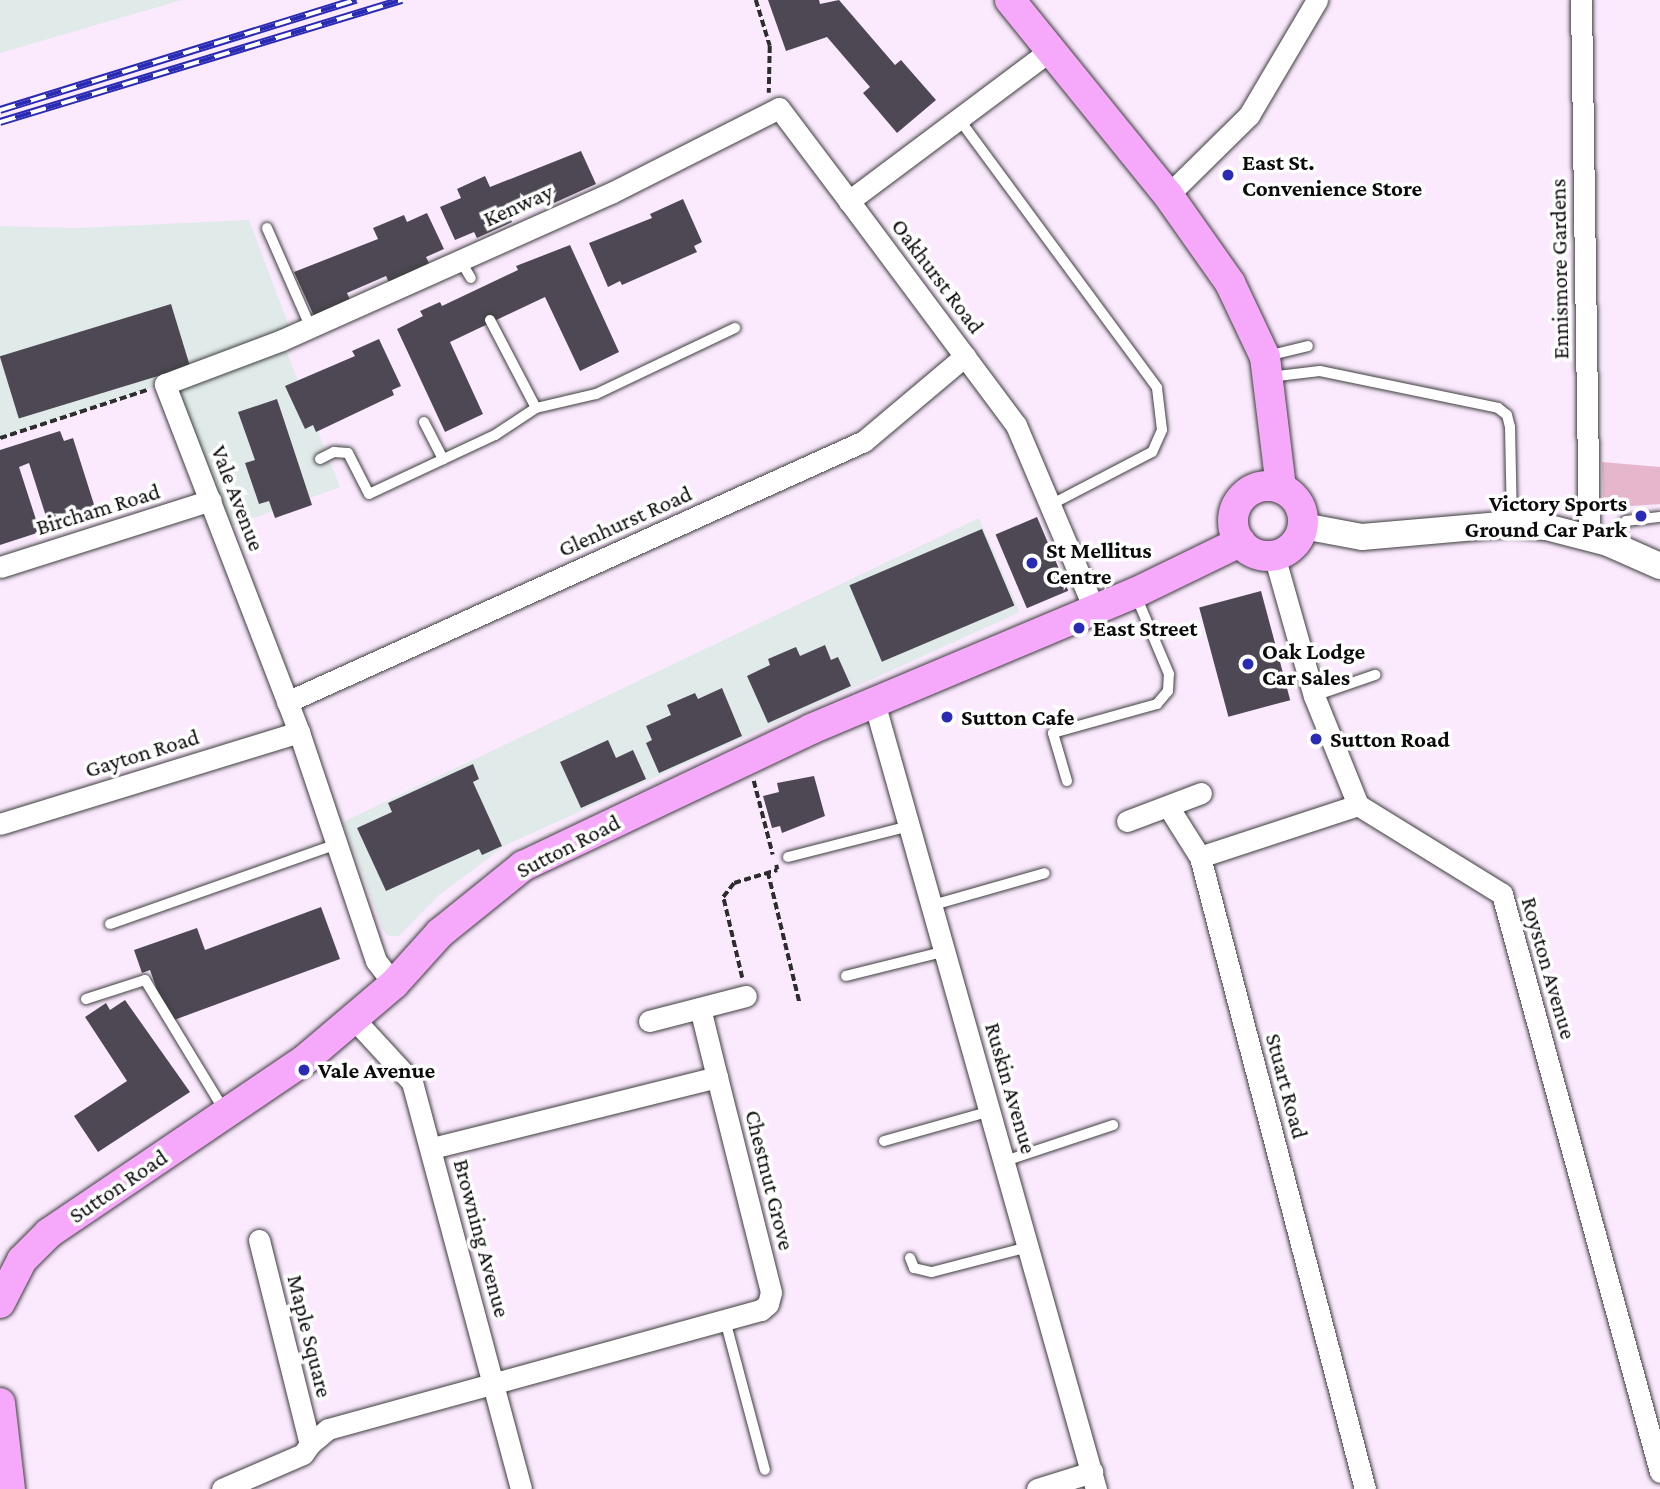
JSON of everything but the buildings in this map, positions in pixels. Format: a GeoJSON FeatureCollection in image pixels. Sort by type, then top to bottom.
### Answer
{"type":"FeatureCollection","features":[{"type":"Feature","properties":{"kind":"main road"},"geometry":{"type":"LineString","coordinates":[[1010,0],[1168,195],[1230,284],[1267,367],[1281,488]]}},
{"type":"Feature","properties":{"kind":"main road"},"geometry":{"type":"LineString","coordinates":[[1246,493],[1269,486],[1281,488],[1298,503],[1303,526],[1293,545],[1274,555],[1255,554],[1240,542],[1233,517],[1246,493],[1271,406]]}},
{"type":"Feature","properties":{"kind":"main road","name":"Sutton Road"},"geometry":{"type":"LineString","coordinates":[[2,1291],[22,1260],[49,1233],[355,1020],[394,984],[440,933],[523,866],[748,758],[1135,593],[1240,542]]}},
{"type":"Feature","properties":{"kind":"main road"},"geometry":{"type":"LineString","coordinates":[[0,1403],[10,1489]]}},
{"type":"Feature","properties":{"kind":"street"},"geometry":{"type":"LineString","coordinates":[[1168,195],[1249,115],[1317,0]]}},
{"type":"Feature","properties":{"kind":"street","name":"Ennismore Gardens"},"geometry":{"type":"LineString","coordinates":[[1581,0],[1599,540]]}},
{"type":"Feature","properties":{"kind":"street"},"geometry":{"type":"LineString","coordinates":[[779,108],[849,201],[1052,49]]}},
{"type":"Feature","properties":{"kind":"street","name":"Kenway"},"geometry":{"type":"LineString","coordinates":[[165,384],[310,326],[466,269],[779,108]]}},
{"type":"Feature","properties":{"kind":"street","name":"Oakhurst Road"},"geometry":{"type":"LineString","coordinates":[[849,201],[1016,425],[1094,609]]}},
{"type":"Feature","properties":{"kind":"street","name":"Glenhurst Road"},"geometry":{"type":"LineString","coordinates":[[287,702],[864,441],[965,356]]}},
{"type":"Feature","properties":{"kind":"street","name":"Vale Avenue"},"geometry":{"type":"LineString","coordinates":[[165,384],[299,732],[334,845],[376,961],[394,984]]}},
{"type":"Feature","properties":{"kind":"street","name":"Bircham Road"},"geometry":{"type":"LineString","coordinates":[[0,567],[211,500]]}},
{"type":"Feature","properties":{"kind":"street"},"geometry":{"type":"LineString","coordinates":[[1303,526],[1362,537],[1396,537],[1512,524],[1599,540],[1660,566]]}},
{"type":"Feature","properties":{"kind":"street"},"geometry":{"type":"LineString","coordinates":[[1200,858],[1358,805],[1314,696],[1274,555]]}},
{"type":"Feature","properties":{"kind":"street","name":"Ruskin Avenue"},"geometry":{"type":"LineString","coordinates":[[874,702],[1094,1480]]}},
{"type":"Feature","properties":{"kind":"street","name":"Gayton Road"},"geometry":{"type":"LineString","coordinates":[[0,824],[299,732]]}},
{"type":"Feature","properties":{"kind":"street"},"geometry":{"type":"LineString","coordinates":[[1127,821],[1201,793]]}},
{"type":"Feature","properties":{"kind":"street","name":"Royston Avenue"},"geometry":{"type":"LineString","coordinates":[[1358,805],[1502,894],[1660,1472]]}},
{"type":"Feature","properties":{"kind":"street","name":"Stuart Road"},"geometry":{"type":"LineString","coordinates":[[1169,807],[1200,858],[1365,1489]]}},
{"type":"Feature","properties":{"kind":"street"},"geometry":{"type":"LineString","coordinates":[[649,1021],[746,996]]}},
{"type":"Feature","properties":{"kind":"street","name":"Chestnut Grove"},"geometry":{"type":"LineString","coordinates":[[494,1385],[761,1310],[771,1293],[700,1008]]}},
{"type":"Feature","properties":{"kind":"street","name":"Browning Avenue"},"geometry":{"type":"LineString","coordinates":[[355,1020],[412,1082],[432,1148],[521,1489]]}},
{"type":"Feature","properties":{"kind":"street"},"geometry":{"type":"LineString","coordinates":[[432,1148],[717,1077]]}},
{"type":"Feature","properties":{"kind":"street","name":"Maple Square"},"geometry":{"type":"LineString","coordinates":[[259,1240],[310,1444]]}},
{"type":"Feature","properties":{"kind":"street","name":"Maple Square"},"geometry":{"type":"LineString","coordinates":[[222,1489],[303,1454],[310,1444],[328,1429],[494,1385]]}},
{"type":"Feature","properties":{"kind":"street"},"geometry":{"type":"LineString","coordinates":[[1037,1489],[1094,1480]]}},
{"type":"Feature","properties":{"kind":"lane"},"geometry":{"type":"LineString","coordinates":[[959,119],[1157,388],[1162,430],[1152,452],[1050,505]]}},
{"type":"Feature","properties":{"kind":"lane"},"geometry":{"type":"LineString","coordinates":[[267,228],[310,326]]}},
{"type":"Feature","properties":{"kind":"lane"},"geometry":{"type":"LineString","coordinates":[[490,320],[536,408]]}},
{"type":"Feature","properties":{"kind":"lane"},"geometry":{"type":"LineString","coordinates":[[320,459],[334,452],[348,453],[369,494],[495,435],[536,408],[596,394],[735,328]]}},
{"type":"Feature","properties":{"kind":"lane"},"geometry":{"type":"LineString","coordinates":[[1267,367],[1308,346]]}},
{"type":"Feature","properties":{"kind":"lane"},"geometry":{"type":"LineString","coordinates":[[1267,367],[1320,371],[1498,408],[1507,415],[1510,427],[1512,524]]}},
{"type":"Feature","properties":{"kind":"lane"},"geometry":{"type":"LineString","coordinates":[[424,422],[443,459]]}},
{"type":"Feature","properties":{"kind":"lane"},"geometry":{"type":"LineString","coordinates":[[1599,540],[1626,521],[1660,517]]}},
{"type":"Feature","properties":{"kind":"lane"},"geometry":{"type":"LineString","coordinates":[[1067,781],[1053,733],[1157,705],[1168,691],[1169,674],[1135,593]]}},
{"type":"Feature","properties":{"kind":"lane"},"geometry":{"type":"LineString","coordinates":[[1314,696],[1375,676]]}},
{"type":"Feature","properties":{"kind":"lane"},"geometry":{"type":"LineString","coordinates":[[788,857],[910,826]]}},
{"type":"Feature","properties":{"kind":"lane"},"geometry":{"type":"LineString","coordinates":[[110,924],[334,845]]}},
{"type":"Feature","properties":{"kind":"lane"},"geometry":{"type":"LineString","coordinates":[[933,905],[1045,873]]}},
{"type":"Feature","properties":{"kind":"lane"},"geometry":{"type":"LineString","coordinates":[[846,976],[946,951]]}},
{"type":"Feature","properties":{"kind":"lane"},"geometry":{"type":"LineString","coordinates":[[86,999],[145,980],[226,1112]]}},
{"type":"Feature","properties":{"kind":"lane"},"geometry":{"type":"LineString","coordinates":[[884,1141],[991,1111]]}},
{"type":"Feature","properties":{"kind":"lane"},"geometry":{"type":"LineString","coordinates":[[1005,1161],[1112,1125]]}},
{"type":"Feature","properties":{"kind":"lane"},"geometry":{"type":"LineString","coordinates":[[910,1258],[914,1268],[932,1272],[1029,1247]]}},
{"type":"Feature","properties":{"kind":"lane"},"geometry":{"type":"LineString","coordinates":[[725,1320],[765,1470]]}},
{"type":"Feature","properties":{"kind":"path"},"geometry":{"type":"LineString","coordinates":[[756,0],[769,46],[766,90],[779,108]]}},
{"type":"Feature","properties":{"kind":"path"},"geometry":{"type":"LineString","coordinates":[[0,438],[165,384]]}},
{"type":"Feature","properties":{"kind":"path"},"geometry":{"type":"LineString","coordinates":[[746,996],[723,897],[734,883],[777,870],[748,758]]}},
{"type":"Feature","properties":{"kind":"path"},"geometry":{"type":"LineString","coordinates":[[768,872],[800,1004]]}},
{"type":"Feature","properties":{"kind":"shaded area"},"geometry":{"type":"Polygon","coordinates":[[[0,0],[182,0],[0,53],[0,0]]]}},
{"type":"Feature","properties":{"kind":"shaded area"},"geometry":{"type":"Polygon","coordinates":[[[249,220],[292,334],[282,340],[340,487],[221,530],[165,384],[0,438],[0,226],[78,228],[249,220]]]}},
{"type":"Feature","properties":{"kind":"shaded area"},"geometry":{"type":"Polygon","coordinates":[[[1602,462],[1660,467],[1660,504],[1603,508],[1602,462]]]}},
{"type":"Feature","properties":{"kind":"shaded area"},"geometry":{"type":"Polygon","coordinates":[[[979,518],[1020,612],[506,845],[439,895],[399,936],[389,936],[383,930],[343,822],[979,518]]]}},
{"type":"Feature","properties":{"kind":"railway"},"geometry":{"type":"LineString","coordinates":[[0,110],[356,0]]}},
{"type":"Feature","properties":{"kind":"railway"},"geometry":{"type":"LineString","coordinates":[[0,122],[402,0]]}},
{"type":"Feature","properties":{"kind":"place","name":"East St. Convenience Store"},"geometry":{"type":"Point","coordinates":[1228,175]}},
{"type":"Feature","properties":{"kind":"place","name":"Victory Sports Ground Car Park"},"geometry":{"type":"Point","coordinates":[1641,516]}},
{"type":"Feature","properties":{"kind":"place","name":"St Mellitus Centre"},"geometry":{"type":"Point","coordinates":[1032,563]}},
{"type":"Feature","properties":{"kind":"place","name":"East Street"},"geometry":{"type":"Point","coordinates":[1079,628]}},
{"type":"Feature","properties":{"kind":"place","name":"Oak Lodge Car Sales"},"geometry":{"type":"Point","coordinates":[1248,664]}},
{"type":"Feature","properties":{"kind":"place","name":"Sutton Cafe"},"geometry":{"type":"Point","coordinates":[947,717]}},
{"type":"Feature","properties":{"kind":"place","name":"Sutton Road"},"geometry":{"type":"Point","coordinates":[1316,739]}},
{"type":"Feature","properties":{"kind":"place","name":"Vale Avenue"},"geometry":{"type":"Point","coordinates":[304,1070]}}]}
